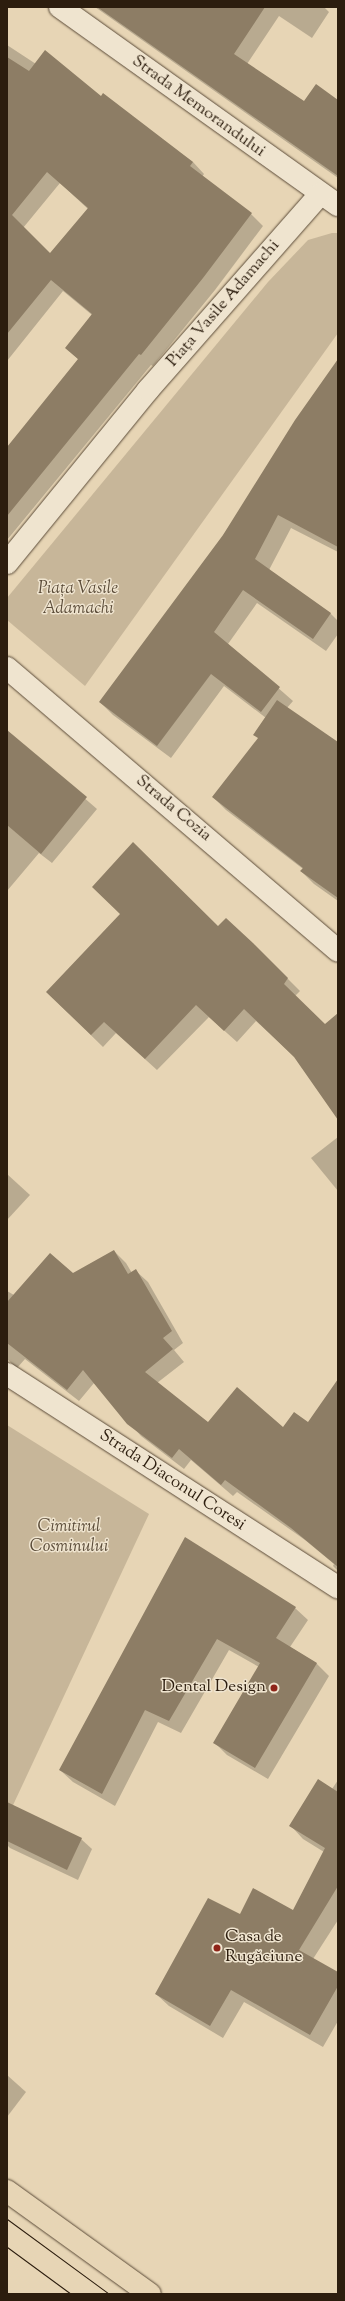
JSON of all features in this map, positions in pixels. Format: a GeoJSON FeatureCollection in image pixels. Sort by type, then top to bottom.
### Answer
{"type":"FeatureCollection","features":[{"type":"Feature","properties":{"kind":"main road"},"geometry":{"type":"LineString","coordinates":[[7,2191],[150,2294]]}},
{"type":"Feature","properties":{"kind":"street","name":"Strada Memorandului"},"geometry":{"type":"LineString","coordinates":[[60,7],[329,200]]}},
{"type":"Feature","properties":{"kind":"street","name":"Piața Vasile Adamachi"},"geometry":{"type":"LineString","coordinates":[[7,563],[148,390],[329,200]]}},
{"type":"Feature","properties":{"kind":"street","name":"Strada Cozia"},"geometry":{"type":"LineString","coordinates":[[7,668],[338,951]]}},
{"type":"Feature","properties":{"kind":"street","name":"Strada Diaconul Coresi"},"geometry":{"type":"LineString","coordinates":[[7,1374],[338,1587]]}},
{"type":"Feature","properties":{"kind":"green space","name":"Piața Vasile Adamachi"},"geometry":{"type":"Polygon","coordinates":[[[332,233],[338,233],[338,333],[85,686],[7,620],[7,598],[268,282],[308,240],[332,233]]]}},
{"type":"Feature","properties":{"kind":"green space","name":"Cimitirul Cosminului"},"geometry":{"type":"Polygon","coordinates":[[[7,1425],[149,1514],[7,1818],[7,1425]]]}},
{"type":"Feature","properties":{"kind":"building"},"geometry":{"type":"Polygon","coordinates":[[[97,7],[265,7],[234,54],[304,101],[316,84],[338,100],[338,176],[97,7]]]}},
{"type":"Feature","properties":{"kind":"building"},"geometry":{"type":"Polygon","coordinates":[[[45,50],[101,96],[103,93],[193,162],[190,166],[252,213],[203,278],[141,355],[139,354],[7,516],[7,447],[78,359],[65,348],[92,314],[51,280],[7,334],[7,57],[29,71],[45,50]],[[47,172],[12,215],[50,253],[88,208],[47,172]]]}},
{"type":"Feature","properties":{"kind":"building"},"geometry":{"type":"Polygon","coordinates":[[[338,359],[338,547],[278,515],[255,559],[331,613],[313,639],[243,590],[214,632],[280,687],[261,712],[211,674],[157,746],[99,702],[223,535],[295,420],[338,359]]]}},
{"type":"Feature","properties":{"kind":"building"},"geometry":{"type":"Polygon","coordinates":[[[277,700],[338,742],[338,898],[300,871],[303,868],[212,797],[258,738],[253,735],[277,700]]]}},
{"type":"Feature","properties":{"kind":"building"},"geometry":{"type":"Polygon","coordinates":[[[7,730],[87,797],[41,854],[7,825],[7,730]]]}},
{"type":"Feature","properties":{"kind":"building"},"geometry":{"type":"Polygon","coordinates":[[[133,842],[218,926],[226,918],[253,943],[288,978],[284,984],[325,1024],[338,1013],[338,1120],[294,1057],[244,1009],[224,1031],[196,1005],[145,1059],[104,1022],[91,1035],[46,992],[120,914],[92,887],[133,842]]]}},
{"type":"Feature","properties":{"kind":"building"},"geometry":{"type":"Polygon","coordinates":[[[114,1250],[128,1274],[136,1269],[172,1331],[163,1338],[173,1349],[145,1372],[208,1422],[237,1387],[283,1427],[294,1412],[308,1422],[338,1379],[338,1567],[291,1528],[225,1480],[221,1485],[179,1449],[172,1458],[127,1424],[83,1370],[67,1390],[7,1343],[7,1302],[50,1253],[73,1273],[114,1250]]]}},
{"type":"Feature","properties":{"kind":"building"},"geometry":{"type":"Polygon","coordinates":[[[185,1537],[296,1607],[276,1638],[317,1663],[255,1768],[213,1743],[260,1663],[217,1639],[169,1721],[145,1710],[102,1794],[59,1770],[185,1537]]]}},
{"type":"Feature","properties":{"kind":"building"},"geometry":{"type":"Polygon","coordinates":[[[318,1779],[338,1792],[338,1886],[299,1950],[338,1972],[338,1986],[310,2035],[231,1990],[210,2026],[155,1994],[208,1898],[240,1914],[253,1888],[293,1910],[325,1848],[289,1826],[318,1779]]]}},
{"type":"Feature","properties":{"kind":"building"},"geometry":{"type":"Polygon","coordinates":[[[7,1802],[82,1838],[67,1870],[7,1841],[7,1802]]]}},
{"type":"Feature","properties":{"kind":"tram line"},"geometry":{"type":"LineString","coordinates":[[7,2219],[109,2294]]}},
{"type":"Feature","properties":{"kind":"tram line"},"geometry":{"type":"LineString","coordinates":[[7,2247],[71,2294]]}},
{"type":"Feature","properties":{"kind":"place","name":"Dental Design"},"geometry":{"type":"Point","coordinates":[274,1688]}},
{"type":"Feature","properties":{"kind":"place","name":"Casa de Rugăciune"},"geometry":{"type":"Point","coordinates":[217,1948]}}]}
